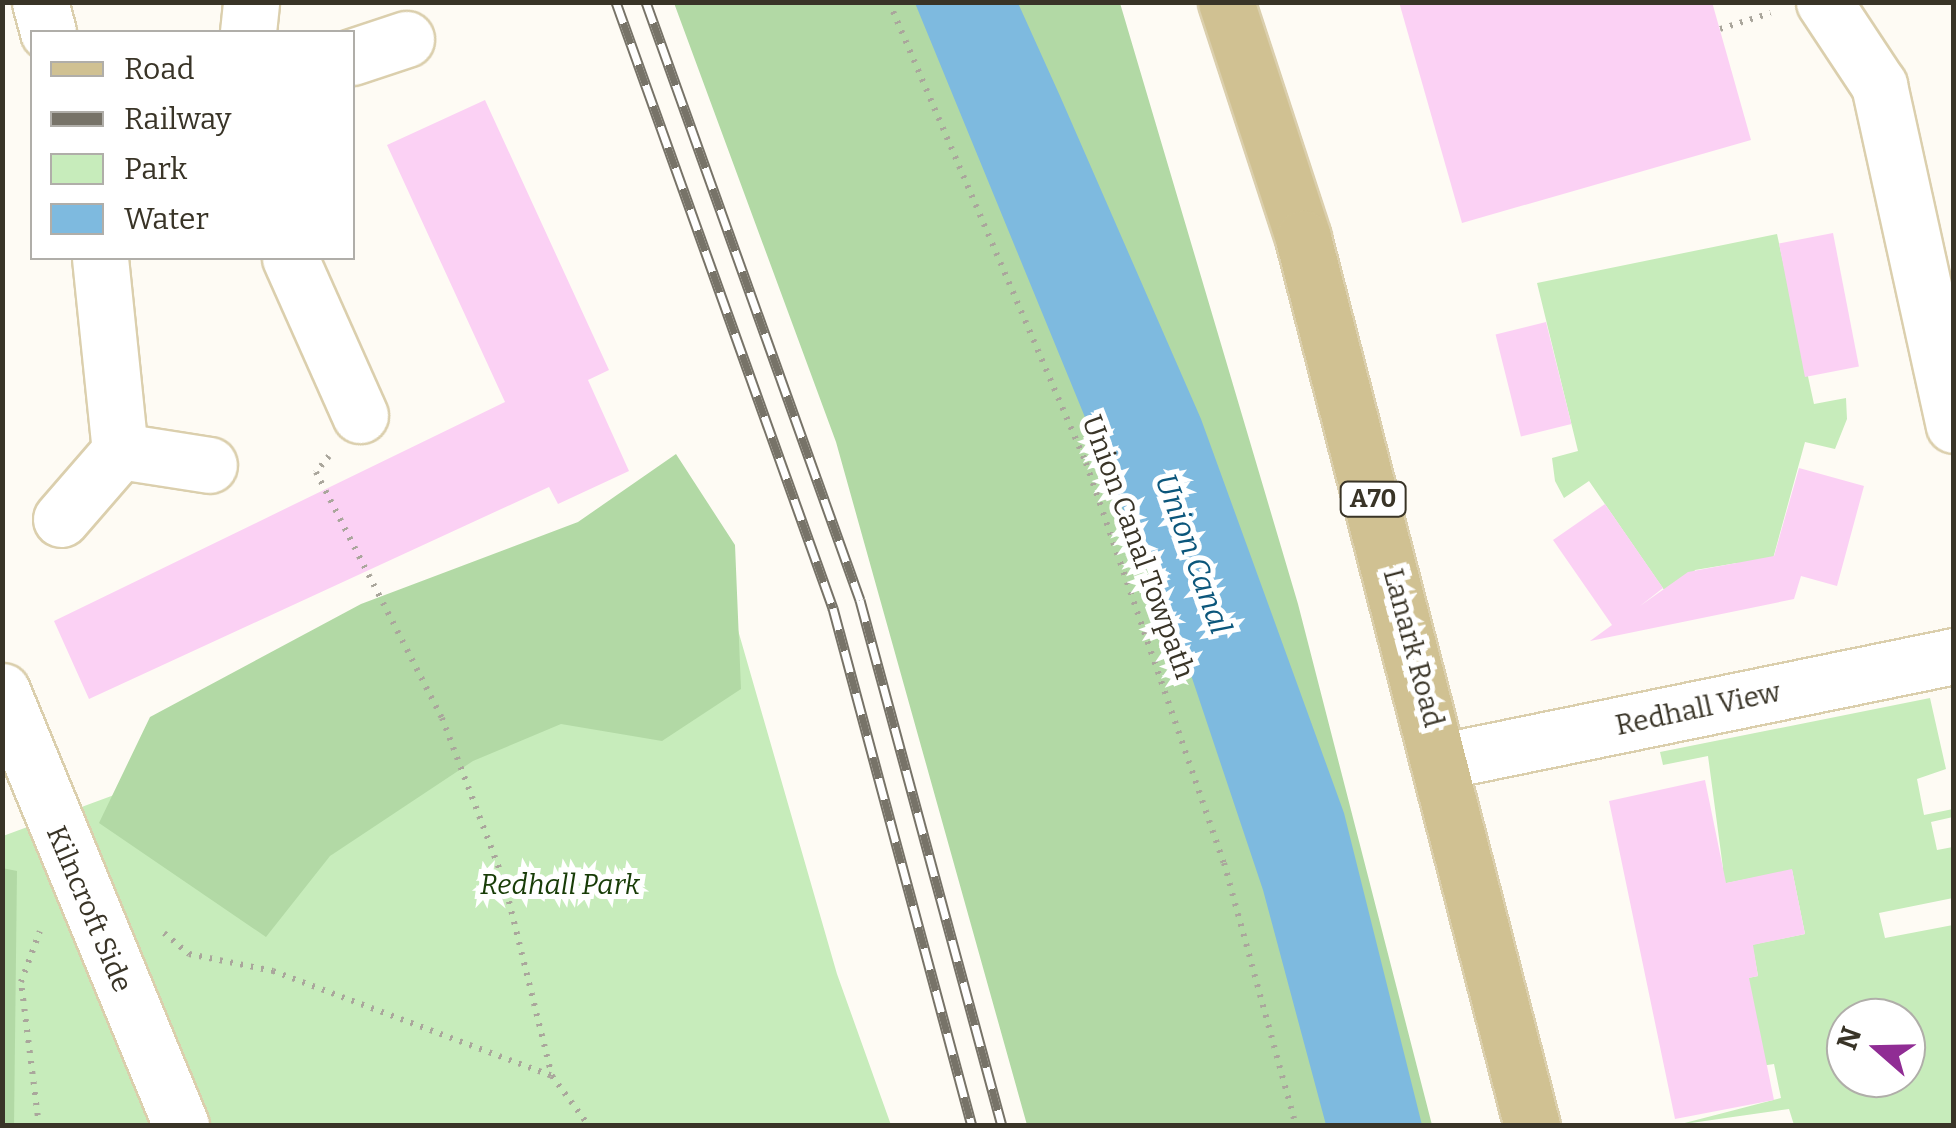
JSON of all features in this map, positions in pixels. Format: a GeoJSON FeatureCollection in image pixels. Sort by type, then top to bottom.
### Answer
{"type":"FeatureCollection","features":[{"type":"Feature","properties":{"kind":"main road","name":"Lanark Road"},"geometry":{"type":"LineString","coordinates":[[1226,2],[1303,238],[1443,761],[1532,1126]]}},
{"type":"Feature","properties":{"kind":"street"},"geometry":{"type":"LineString","coordinates":[[40,2],[47,30]]}},
{"type":"Feature","properties":{"kind":"street"},"geometry":{"type":"LineString","coordinates":[[248,30],[251,2]]}},
{"type":"Feature","properties":{"kind":"street"},"geometry":{"type":"LineString","coordinates":[[1806,5],[1879,84],[1954,425]]}},
{"type":"Feature","properties":{"kind":"street"},"geometry":{"type":"LineString","coordinates":[[355,55],[406,39]]}},
{"type":"Feature","properties":{"kind":"street"},"geometry":{"type":"LineString","coordinates":[[61,519],[120,451],[100,260]]}},
{"type":"Feature","properties":{"kind":"street"},"geometry":{"type":"LineString","coordinates":[[291,260],[360,415]]}},
{"type":"Feature","properties":{"kind":"street"},"geometry":{"type":"LineString","coordinates":[[120,451],[209,466]]}},
{"type":"Feature","properties":{"kind":"street","name":"Redhall View"},"geometry":{"type":"LineString","coordinates":[[1443,761],[1954,656]]}},
{"type":"Feature","properties":{"kind":"street","name":"Kilncroft Side"},"geometry":{"type":"LineString","coordinates":[[2,691],[66,863],[181,1126]]}},
{"type":"Feature","properties":{"kind":"path","name":"Union Canal Towpath"},"geometry":{"type":"LineString","coordinates":[[888,2],[1086,463],[1224,862],[1296,1126]]}},
{"type":"Feature","properties":{"kind":"path"},"geometry":{"type":"LineString","coordinates":[[1720,30],[1806,5]]}},
{"type":"Feature","properties":{"kind":"path"},"geometry":{"type":"LineString","coordinates":[[360,415],[316,472],[442,718],[504,880],[552,1076],[590,1126]]}},
{"type":"Feature","properties":{"kind":"path"},"geometry":{"type":"LineString","coordinates":[[39,1126],[21,982],[66,863]]}},
{"type":"Feature","properties":{"kind":"path"},"geometry":{"type":"LineString","coordinates":[[152,923],[189,954],[273,971],[552,1076]]}},
{"type":"Feature","properties":{"kind":"green space"},"geometry":{"type":"Polygon","coordinates":[[[674,3],[1120,3],[1298,604],[1432,1125],[1027,1125],[836,442],[674,3]]]}},
{"type":"Feature","properties":{"kind":"green space"},"geometry":{"type":"Polygon","coordinates":[[[1777,234],[1814,404],[1846,398],[1847,419],[1835,449],[1805,442],[1763,595],[1743,590],[1737,563],[1695,570],[1680,613],[1589,481],[1564,498],[1555,481],[1552,458],[1578,451],[1537,283],[1777,234]]]}},
{"type":"Feature","properties":{"kind":"green space"},"geometry":{"type":"Polygon","coordinates":[[[676,454],[735,545],[741,689],[662,741],[561,724],[473,761],[330,856],[266,937],[99,823],[150,717],[361,604],[578,522],[676,454]]]}},
{"type":"Feature","properties":{"kind":"green space","name":"Redhall Park"},"geometry":{"type":"Polygon","coordinates":[[[721,571],[837,974],[891,1125],[3,1126],[3,836],[721,571]]]}},
{"type":"Feature","properties":{"kind":"green space"},"geometry":{"type":"Polygon","coordinates":[[[1930,698],[1946,769],[1917,779],[1924,815],[1953,809],[1953,817],[1931,822],[1937,850],[1953,847],[1953,898],[1879,913],[1885,938],[1953,925],[1953,1125],[1794,1125],[1789,1109],[1677,1125],[1781,1098],[1774,1064],[1748,1068],[1732,981],[1758,976],[1754,954],[1726,950],[1805,934],[1792,870],[1631,902],[1628,889],[1723,868],[1708,756],[1663,765],[1660,752],[1930,698]]]}},
{"type":"Feature","properties":{"kind":"green space"},"geometry":{"type":"Polygon","coordinates":[[[2,868],[17,871],[14,1126],[2,1125],[2,868]]]}},
{"type":"Feature","properties":{"kind":"water","name":"Union Canal"},"geometry":{"type":"Polygon","coordinates":[[[915,3],[1018,3],[1201,419],[1344,813],[1422,1125],[1326,1125],[1263,890],[1192,678],[915,3]]]}},
{"type":"Feature","properties":{"kind":"building"},"geometry":{"type":"Polygon","coordinates":[[[1399,2],[1712,2],[1751,140],[1462,223],[1399,2]]]}},
{"type":"Feature","properties":{"kind":"building"},"geometry":{"type":"Polygon","coordinates":[[[485,100],[609,370],[588,380],[629,471],[558,504],[549,487],[89,699],[54,621],[505,402],[387,145],[485,100]]]}},
{"type":"Feature","properties":{"kind":"building"},"geometry":{"type":"Polygon","coordinates":[[[1833,233],[1859,367],[1805,377],[1779,243],[1833,233]]]}},
{"type":"Feature","properties":{"kind":"building"},"geometry":{"type":"Polygon","coordinates":[[[1546,322],[1571,424],[1521,436],[1496,335],[1546,322]]]}},
{"type":"Feature","properties":{"kind":"building"},"geometry":{"type":"Polygon","coordinates":[[[1799,468],[1864,486],[1837,586],[1801,576],[1794,599],[1590,641],[1612,625],[1553,540],[1605,504],[1663,588],[1640,606],[1688,572],[1774,556],[1799,468]]]}},
{"type":"Feature","properties":{"kind":"building"},"geometry":{"type":"Polygon","coordinates":[[[1705,780],[1726,883],[1792,869],[1805,934],[1753,945],[1758,976],[1749,978],[1774,1100],[1675,1119],[1609,801],[1705,780]]]}},
{"type":"Feature","properties":{"kind":"railway"},"geometry":{"type":"LineString","coordinates":[[616,2],[833,608],[972,1126]]}},
{"type":"Feature","properties":{"kind":"railway"},"geometry":{"type":"LineString","coordinates":[[646,2],[860,600],[1002,1126]]}}]}
